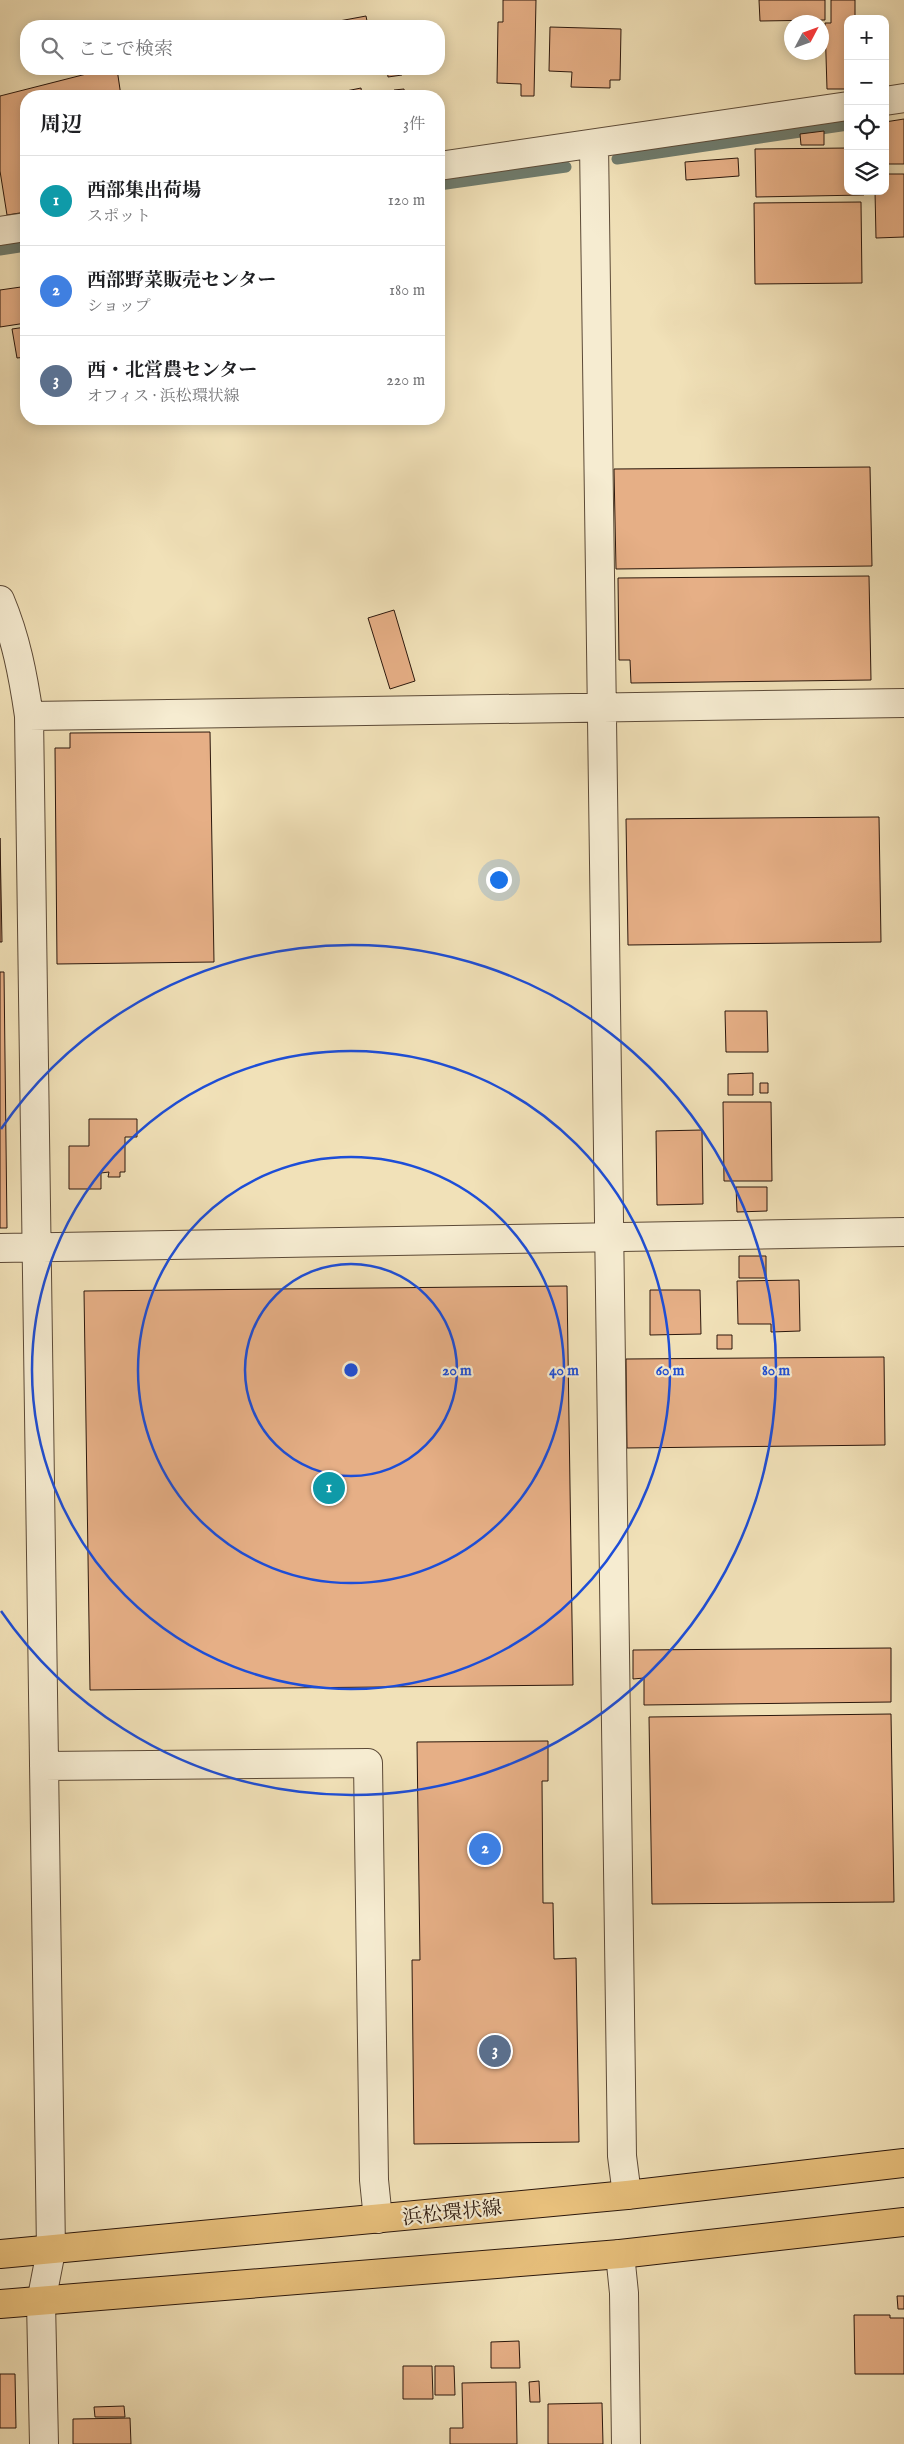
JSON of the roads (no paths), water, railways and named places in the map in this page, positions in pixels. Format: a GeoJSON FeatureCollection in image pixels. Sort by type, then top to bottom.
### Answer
{"type":"FeatureCollection","features":[{"type":"Feature","properties":{"kind":"main road","name":"浜松環状線"},"geometry":{"type":"LineString","coordinates":[[0,2254],[51,2251],[627,2195],[904,2164]]}},
{"type":"Feature","properties":{"kind":"main road"},"geometry":{"type":"LineString","coordinates":[[0,2304],[620,2254],[904,2222]]}},
{"type":"Feature","properties":{"kind":"street"},"geometry":{"type":"LineString","coordinates":[[889,100],[904,98]]}},
{"type":"Feature","properties":{"kind":"street"},"geometry":{"type":"LineString","coordinates":[[445,165],[844,107]]}},
{"type":"Feature","properties":{"kind":"street"},"geometry":{"type":"LineString","coordinates":[[594,144],[622,2156],[627,2195]]}},
{"type":"Feature","properties":{"kind":"street"},"geometry":{"type":"LineString","coordinates":[[0,231],[20,228]]}},
{"type":"Feature","properties":{"kind":"street"},"geometry":{"type":"LineString","coordinates":[[0,600],[13,633],[22,667],[29,716],[51,2251],[41,2302],[44,2444]]}},
{"type":"Feature","properties":{"kind":"street"},"geometry":{"type":"LineString","coordinates":[[29,716],[904,702]]}},
{"type":"Feature","properties":{"kind":"street"},"geometry":{"type":"LineString","coordinates":[[0,1248],[904,1232]]}},
{"type":"Feature","properties":{"kind":"street"},"geometry":{"type":"LineString","coordinates":[[44,1766],[368,1763],[374,2180],[378,2219]]}},
{"type":"Feature","properties":{"kind":"street"},"geometry":{"type":"LineString","coordinates":[[620,2254],[624,2293],[626,2444]]}},
{"type":"Feature","properties":{"kind":"waterway"},"geometry":{"type":"LineString","coordinates":[[617,159],[844,126]]}},
{"type":"Feature","properties":{"kind":"waterway"},"geometry":{"type":"LineString","coordinates":[[445,184],[566,167]]}},
{"type":"Feature","properties":{"kind":"waterway"},"geometry":{"type":"LineString","coordinates":[[0,250],[20,247]]}},
{"type":"Feature","properties":{"kind":"place","name":"西部集出荷場"},"geometry":{"type":"Point","coordinates":[329,1488]}},
{"type":"Feature","properties":{"kind":"place","name":"西部野菜販売センター"},"geometry":{"type":"Point","coordinates":[485,1849]}},
{"type":"Feature","properties":{"kind":"place","name":"西・北営農センター"},"geometry":{"type":"Point","coordinates":[495,2051]}}]}
